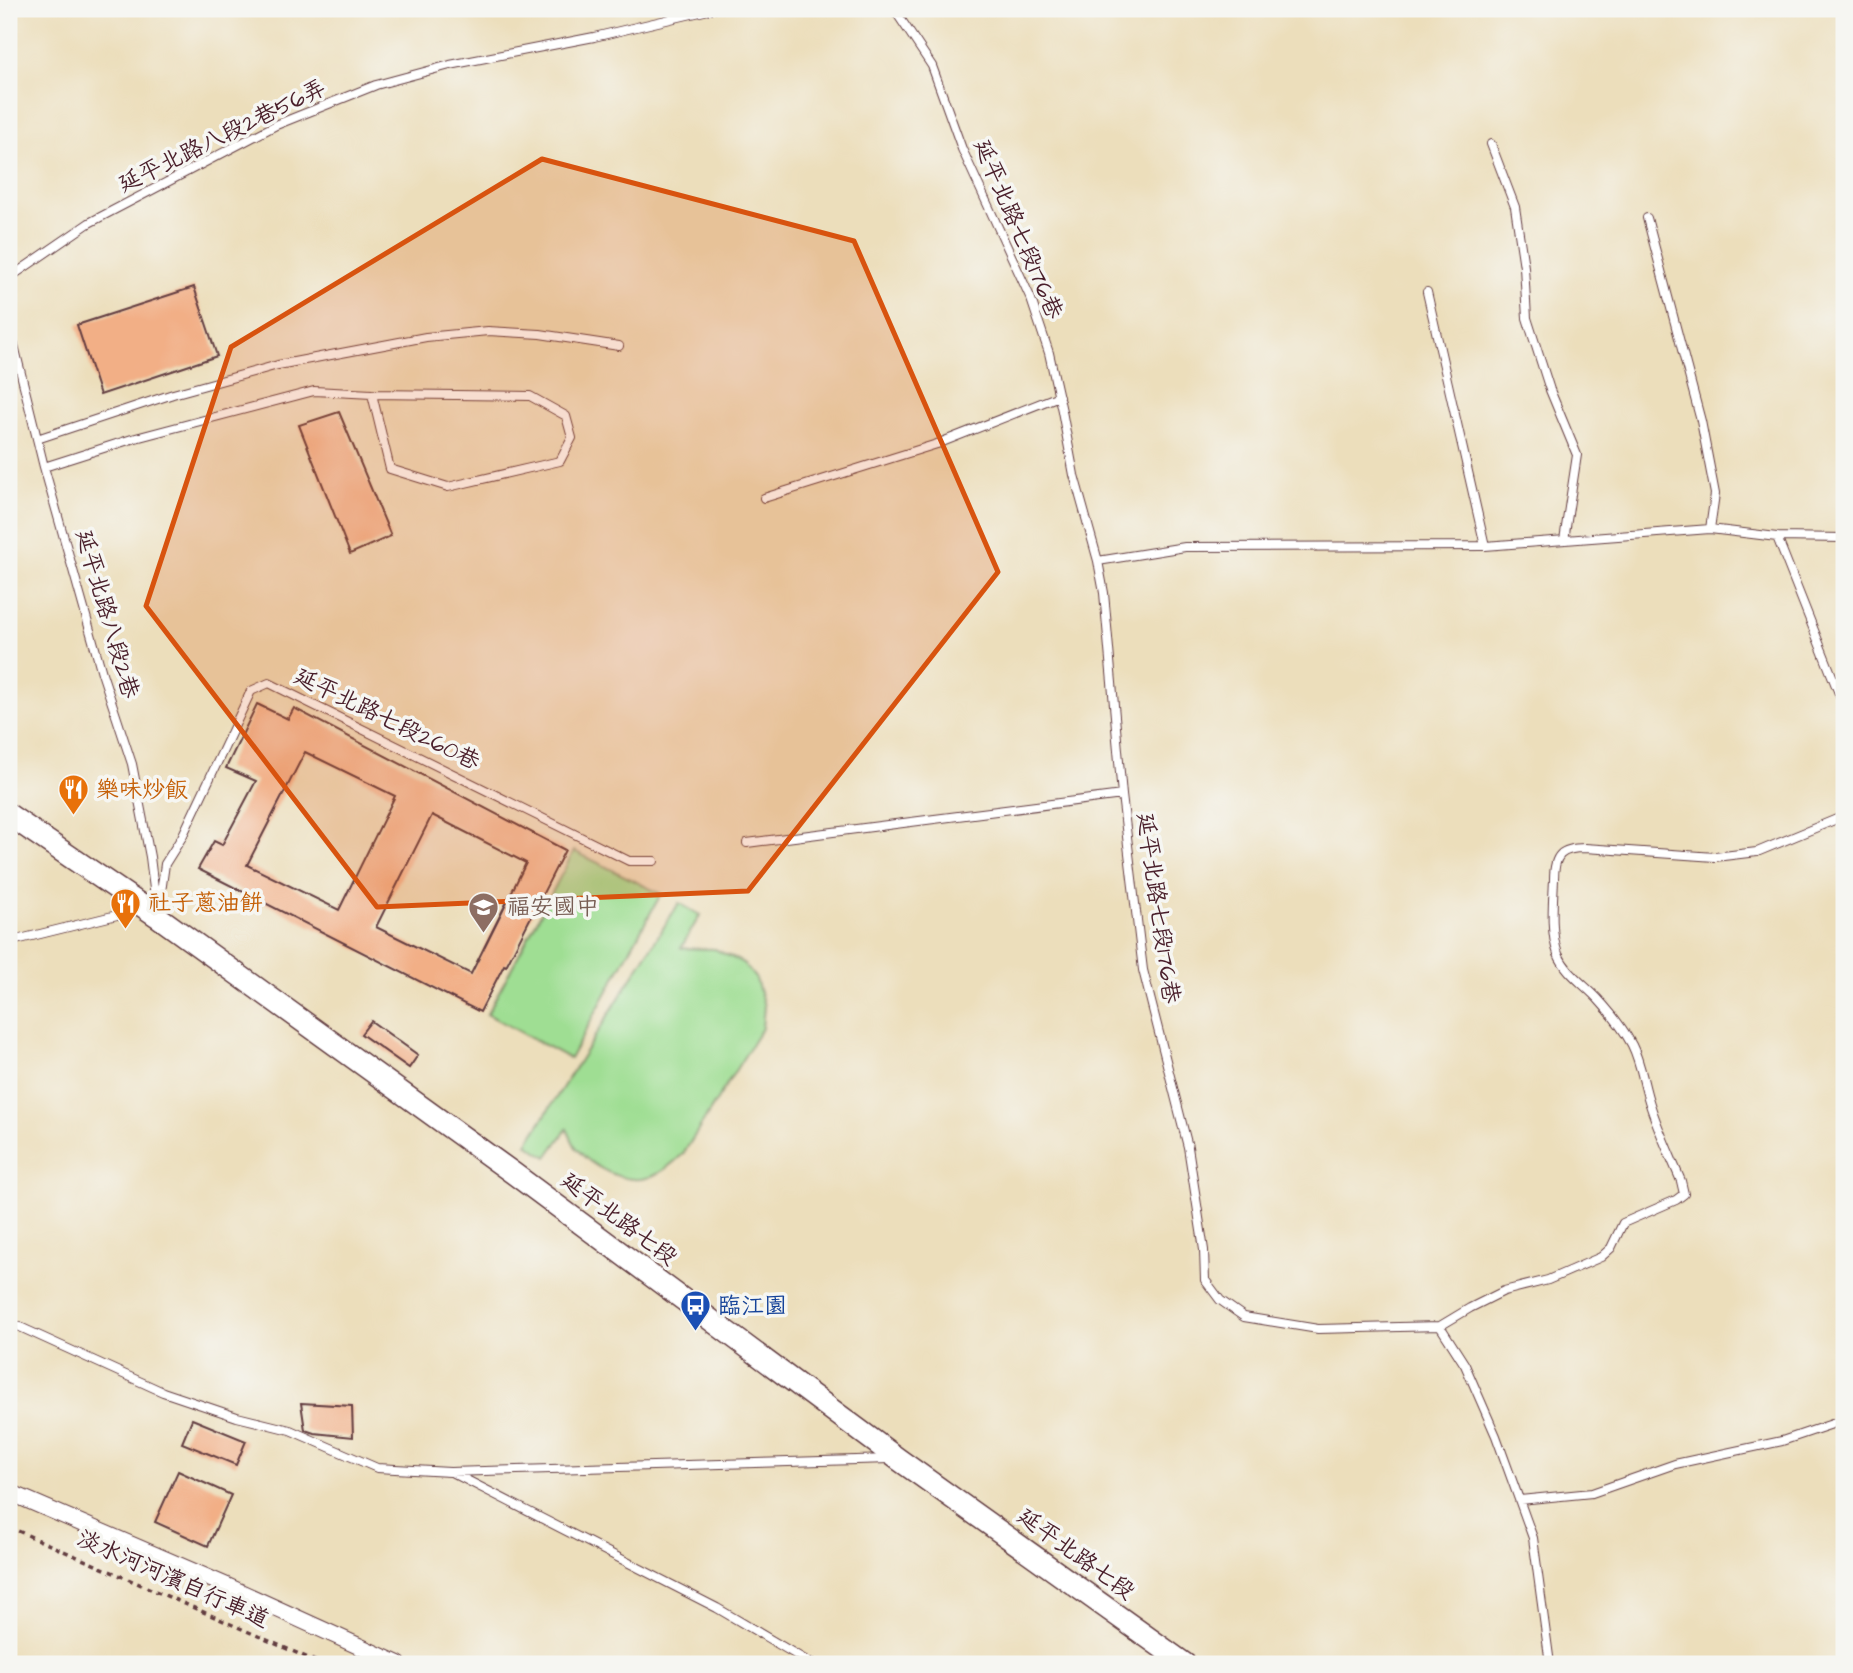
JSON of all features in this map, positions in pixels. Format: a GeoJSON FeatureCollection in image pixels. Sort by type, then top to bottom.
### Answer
{"type":"FeatureCollection","features":[{"type":"Feature","properties":{"kind":"street","name":"延平北路七段"},"geometry":{"type":"LineString","coordinates":[[9,815],[157,916],[513,1173],[898,1458],[1185,1664]]}},
{"type":"Feature","properties":{"kind":"street"},"geometry":{"type":"LineString","coordinates":[[9,1492],[227,1586],[398,1664]]}},
{"type":"Feature","properties":{"kind":"lane","name":"延平北路八段2巷56弄"},"geometry":{"type":"LineString","coordinates":[[9,278],[89,223],[276,125],[376,85],[450,65],[594,37],[713,9]]}},
{"type":"Feature","properties":{"kind":"lane","name":"延平北路七段176巷"},"geometry":{"type":"LineString","coordinates":[[894,9],[932,66],[962,149],[1031,299],[1049,353],[1074,474],[1104,593],[1122,795],[1143,970],[1188,1147],[1204,1250],[1205,1280],[1220,1300],[1244,1317],[1318,1329],[1440,1326]]}},
{"type":"Feature","properties":{"kind":"lane"},"geometry":{"type":"LineString","coordinates":[[1491,144],[1515,207],[1524,267],[1527,318],[1550,390],[1577,455],[1564,540]]}},
{"type":"Feature","properties":{"kind":"lane"},"geometry":{"type":"LineString","coordinates":[[1647,218],[1701,421],[1715,494],[1710,529]]}},
{"type":"Feature","properties":{"kind":"lane"},"geometry":{"type":"LineString","coordinates":[[1427,292],[1485,546]]}},
{"type":"Feature","properties":{"kind":"lane","name":"延平北路八段2巷"},"geometry":{"type":"LineString","coordinates":[[9,326],[44,467],[102,673],[132,764],[150,857],[157,916]]}},
{"type":"Feature","properties":{"kind":"lane"},"geometry":{"type":"LineString","coordinates":[[37,439],[173,394],[278,365],[426,337],[488,331],[540,334],[619,346]]}},
{"type":"Feature","properties":{"kind":"lane"},"geometry":{"type":"LineString","coordinates":[[44,467],[132,439],[314,391],[530,396],[566,416],[572,438],[560,461],[448,487],[390,469],[372,394]]}},
{"type":"Feature","properties":{"kind":"lane"},"geometry":{"type":"LineString","coordinates":[[764,498],[937,443],[1059,396]]}},
{"type":"Feature","properties":{"kind":"lane"},"geometry":{"type":"LineString","coordinates":[[1098,561],[1185,547],[1485,546],[1710,529],[1777,537],[1844,537]]}},
{"type":"Feature","properties":{"kind":"lane"},"geometry":{"type":"LineString","coordinates":[[1777,537],[1844,706]]}},
{"type":"Feature","properties":{"kind":"lane","name":"延平北路七段260巷"},"geometry":{"type":"LineString","coordinates":[[157,916],[165,864],[182,837],[251,691],[269,683],[629,861],[654,861]]}},
{"type":"Feature","properties":{"kind":"lane"},"geometry":{"type":"LineString","coordinates":[[747,843],[1122,795]]}},
{"type":"Feature","properties":{"kind":"lane"},"geometry":{"type":"LineString","coordinates":[[1550,1664],[1533,1538],[1496,1436],[1465,1365],[1440,1326],[1504,1291],[1548,1280],[1601,1257],[1611,1248],[1623,1223],[1684,1194],[1649,1103],[1637,1055],[1626,1033],[1597,998],[1567,970],[1558,954],[1554,934],[1556,861],[1563,851],[1573,848],[1734,856],[1757,852],[1844,816]]}},
{"type":"Feature","properties":{"kind":"lane"},"geometry":{"type":"LineString","coordinates":[[9,947],[16,940],[117,915],[134,900]]}},
{"type":"Feature","properties":{"kind":"lane"},"geometry":{"type":"LineString","coordinates":[[9,1322],[163,1392],[237,1417],[290,1430],[377,1468],[450,1472],[898,1458]]}},
{"type":"Feature","properties":{"kind":"lane"},"geometry":{"type":"LineString","coordinates":[[1520,1500],[1592,1493],[1675,1464],[1782,1441],[1844,1420]]}},
{"type":"Feature","properties":{"kind":"lane"},"geometry":{"type":"LineString","coordinates":[[450,1472],[717,1608],[813,1664]]}},
{"type":"Feature","properties":{"kind":"path","name":"淡水河河濱自行車道"},"geometry":{"type":"LineString","coordinates":[[9,1527],[322,1664]]}},
{"type":"Feature","properties":{"kind":"highlighted area"},"geometry":{"type":"Polygon","coordinates":[[[542,159],[854,241],[998,572],[748,891],[377,907],[146,606],[231,347],[542,159]]]}},
{"type":"Feature","properties":{"kind":"green space"},"geometry":{"type":"Polygon","coordinates":[[[574,851],[661,894],[570,1059],[487,1014],[574,851]]]}},
{"type":"Feature","properties":{"kind":"green space"},"geometry":{"type":"Polygon","coordinates":[[[679,903],[700,915],[681,948],[715,949],[743,963],[756,979],[764,1006],[762,1028],[683,1154],[661,1171],[637,1179],[608,1172],[583,1155],[567,1129],[547,1157],[527,1144],[679,903]]]}},
{"type":"Feature","properties":{"kind":"building"},"geometry":{"type":"Polygon","coordinates":[[[194,287],[217,356],[100,395],[77,325],[194,287]]]}},
{"type":"Feature","properties":{"kind":"building"},"geometry":{"type":"Polygon","coordinates":[[[339,412],[391,536],[350,554],[299,425],[339,412]]]}},
{"type":"Feature","properties":{"kind":"building"},"geometry":{"type":"Polygon","coordinates":[[[257,704],[288,719],[294,708],[565,850],[480,1012],[198,869],[214,841],[222,845],[256,781],[226,768],[257,704]],[[305,752],[247,865],[339,910],[395,796],[305,752]],[[432,815],[376,927],[471,974],[526,863],[432,815]]]}},
{"type":"Feature","properties":{"kind":"building"},"geometry":{"type":"Polygon","coordinates":[[[371,1021],[418,1055],[409,1068],[361,1034],[371,1021]]]}},
{"type":"Feature","properties":{"kind":"building"},"geometry":{"type":"Polygon","coordinates":[[[301,1403],[352,1406],[353,1437],[305,1430],[301,1403]]]}},
{"type":"Feature","properties":{"kind":"building"},"geometry":{"type":"Polygon","coordinates":[[[192,1419],[246,1441],[236,1465],[182,1443],[192,1419]]]}},
{"type":"Feature","properties":{"kind":"building"},"geometry":{"type":"Polygon","coordinates":[[[178,1471],[231,1495],[208,1546],[155,1522],[178,1471]]]}},
{"type":"Feature","properties":{"kind":"place","name":"樂味炒飯"},"geometry":{"type":"Point","coordinates":[73,817]}},
{"type":"Feature","properties":{"kind":"place","name":"社子蔥油餅"},"geometry":{"type":"Point","coordinates":[125,930]}},
{"type":"Feature","properties":{"kind":"place","name":"福安國中"},"geometry":{"type":"Point","coordinates":[484,934]}},
{"type":"Feature","properties":{"kind":"place","name":"臨江園"},"geometry":{"type":"Point","coordinates":[695,1333]}}]}
